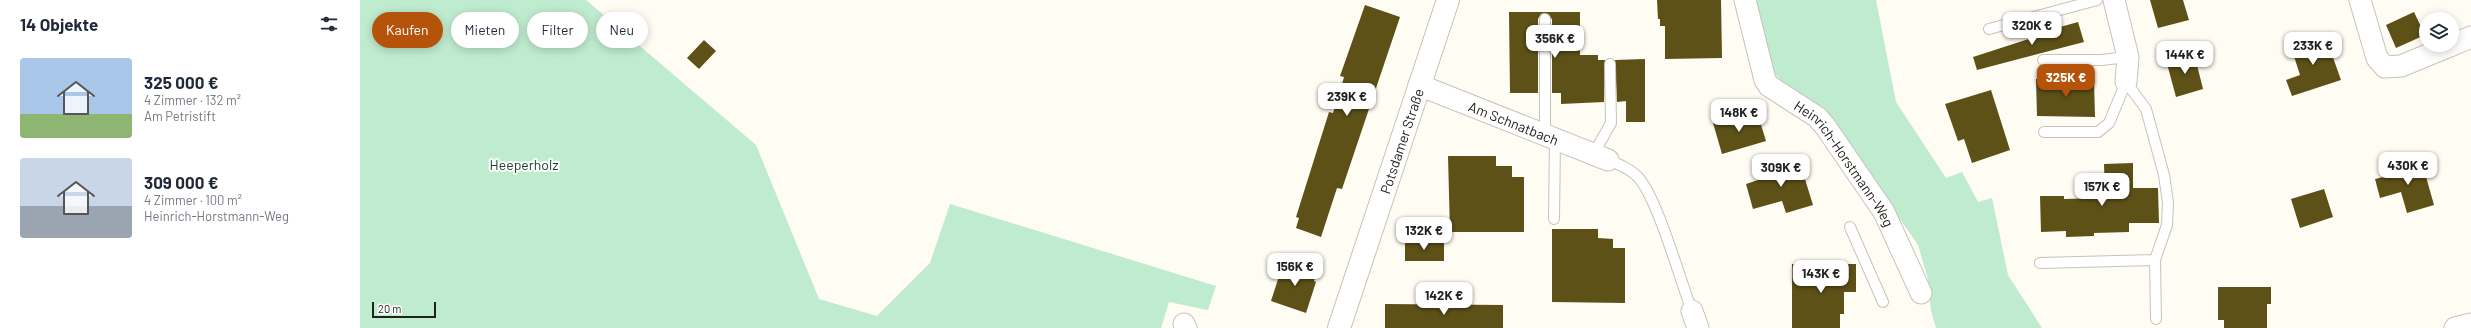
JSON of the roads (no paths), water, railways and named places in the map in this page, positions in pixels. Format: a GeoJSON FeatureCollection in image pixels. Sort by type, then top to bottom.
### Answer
{"type":"FeatureCollection","features":[{"type":"Feature","properties":{"kind":"street","name":"Potsdamer Straße"},"geometry":{"type":"LineString","coordinates":[[1339,328],[1420,85],[1446,0]]}},
{"type":"Feature","properties":{"kind":"street","name":"Heinrich-Horstmann-Weg"},"geometry":{"type":"LineString","coordinates":[[1745,0],[1765,80],[1769,86],[1817,117],[1825,126],[1887,217],[1921,293]]}},
{"type":"Feature","properties":{"kind":"street"},"geometry":{"type":"LineString","coordinates":[[2114,0],[2128,56],[2126,82]]}},
{"type":"Feature","properties":{"kind":"street"},"geometry":{"type":"LineString","coordinates":[[2360,0],[2377,58],[2385,67],[2401,66],[2435,52]]}},
{"type":"Feature","properties":{"kind":"street"},"geometry":{"type":"LineString","coordinates":[[2459,42],[2471,37]]}},
{"type":"Feature","properties":{"kind":"street","name":"Am Schnatbach"},"geometry":{"type":"LineString","coordinates":[[1420,85],[1601,156]]}},
{"type":"Feature","properties":{"kind":"street"},"geometry":{"type":"LineString","coordinates":[[2455,328],[2471,324]]}},
{"type":"Feature","properties":{"kind":"lane"},"geometry":{"type":"LineString","coordinates":[[1989,29],[2097,0]]}},
{"type":"Feature","properties":{"kind":"lane"},"geometry":{"type":"LineString","coordinates":[[1545,19],[1554,219]]}},
{"type":"Feature","properties":{"kind":"lane"},"geometry":{"type":"LineString","coordinates":[[2043,60],[2101,60],[2128,56]]}},
{"type":"Feature","properties":{"kind":"lane"},"geometry":{"type":"LineString","coordinates":[[1610,64],[1610,124],[1601,156],[1630,170],[1638,176],[1650,197],[1695,320]]}},
{"type":"Feature","properties":{"kind":"lane"},"geometry":{"type":"LineString","coordinates":[[2044,132],[2098,132],[2109,123],[2126,82]]}},
{"type":"Feature","properties":{"kind":"lane"},"geometry":{"type":"LineString","coordinates":[[2126,82],[2146,109],[2164,175],[2168,203],[2168,225],[2155,260],[2156,319]]}},
{"type":"Feature","properties":{"kind":"lane"},"geometry":{"type":"LineString","coordinates":[[1850,227],[1883,302]]}},
{"type":"Feature","properties":{"kind":"lane"},"geometry":{"type":"LineString","coordinates":[[2040,263],[2155,260]]}},
{"type":"Feature","properties":{"kind":"park label","name":"Heeperholz"},"geometry":{"type":"Point","coordinates":[524,164]}}]}
